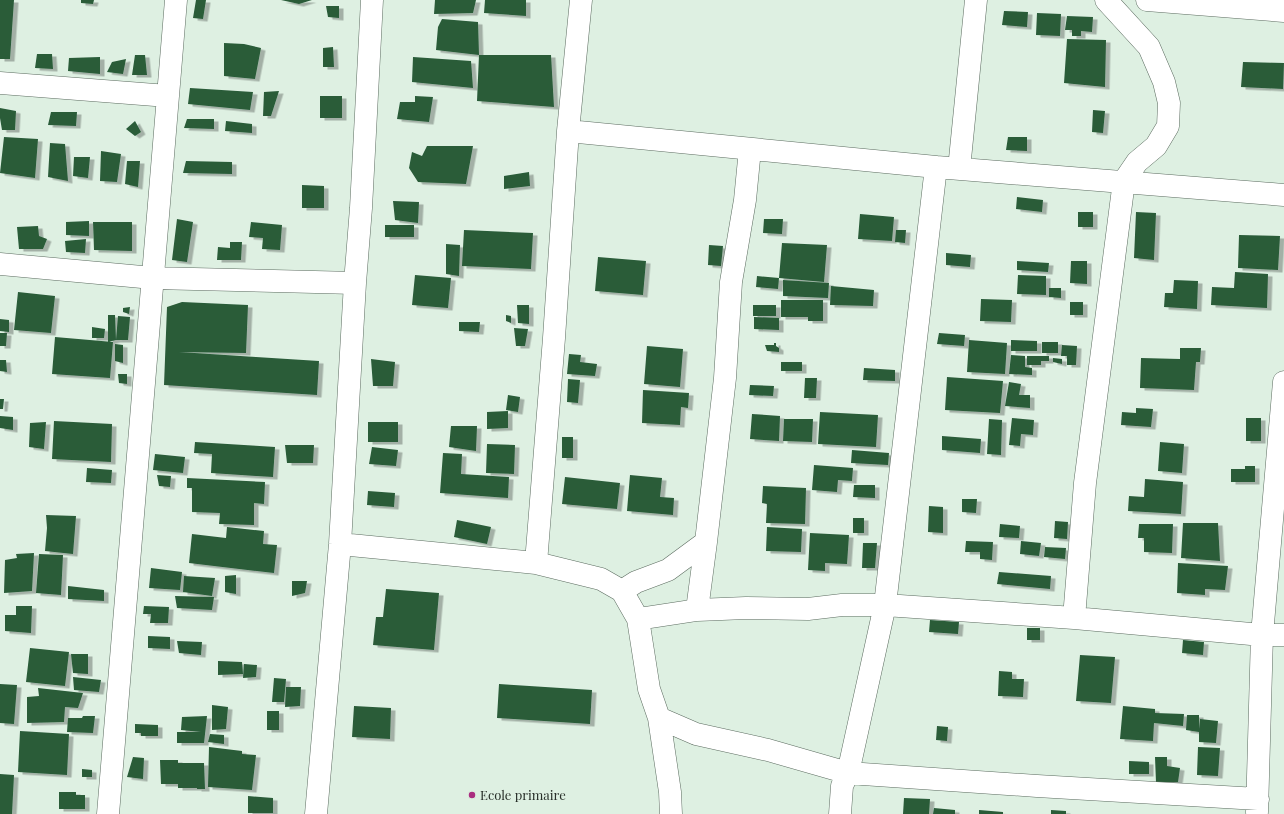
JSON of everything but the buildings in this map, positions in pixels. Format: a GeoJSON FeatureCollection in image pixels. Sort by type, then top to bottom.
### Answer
{"type":"FeatureCollection","features":[{"type":"Feature","properties":{"kind":"street"},"geometry":{"type":"LineString","coordinates":[[108,814],[176,0]]}},
{"type":"Feature","properties":{"kind":"street"},"geometry":{"type":"LineString","coordinates":[[316,814],[340,544],[355,284],[361,208],[372,0]]}},
{"type":"Feature","properties":{"kind":"street"},"geometry":{"type":"LineString","coordinates":[[536,563],[555,330],[568,131],[581,0]]}},
{"type":"Feature","properties":{"kind":"street"},"geometry":{"type":"LineString","coordinates":[[959,169],[976,0]]}},
{"type":"Feature","properties":{"kind":"street"},"geometry":{"type":"LineString","coordinates":[[1074,618],[1085,483],[1124,181],[1137,162],[1156,146],[1168,126],[1169,103],[1164,82],[1149,47],[1106,0]]}},
{"type":"Feature","properties":{"kind":"street"},"geometry":{"type":"LineString","coordinates":[[1147,0],[1284,10]]}},
{"type":"Feature","properties":{"kind":"street"},"geometry":{"type":"LineString","coordinates":[[0,83],[168,96]]}},
{"type":"Feature","properties":{"kind":"street"},"geometry":{"type":"LineString","coordinates":[[568,131],[936,167],[1284,195]]}},
{"type":"Feature","properties":{"kind":"street"},"geometry":{"type":"LineString","coordinates":[[697,610],[725,378],[731,282],[745,200],[750,149]]}},
{"type":"Feature","properties":{"kind":"street"},"geometry":{"type":"LineString","coordinates":[[840,814],[842,786],[848,773],[885,605],[936,167]]}},
{"type":"Feature","properties":{"kind":"street"},"geometry":{"type":"LineString","coordinates":[[0,264],[153,278],[355,284]]}},
{"type":"Feature","properties":{"kind":"street"},"geometry":{"type":"LineString","coordinates":[[660,718],[696,734],[768,750],[848,773],[1037,786],[1257,806],[1262,635],[1284,382]]}},
{"type":"Feature","properties":{"kind":"street"},"geometry":{"type":"LineString","coordinates":[[622,591],[636,582],[668,570],[706,542]]}},
{"type":"Feature","properties":{"kind":"street"},"geometry":{"type":"LineString","coordinates":[[340,544],[536,563],[601,579],[622,591],[638,619],[649,689],[660,718],[670,792],[671,814]]}},
{"type":"Feature","properties":{"kind":"street"},"geometry":{"type":"LineString","coordinates":[[638,619],[697,610],[746,608],[808,609],[842,605],[885,605],[1074,618],[1262,635],[1284,635]]}},
{"type":"Feature","properties":{"kind":"street"},"geometry":{"type":"LineString","coordinates":[[666,768],[686,814]]}},
{"type":"Feature","properties":{"kind":"place","name":"Ecole primaire"},"geometry":{"type":"Point","coordinates":[472,795]}}]}
